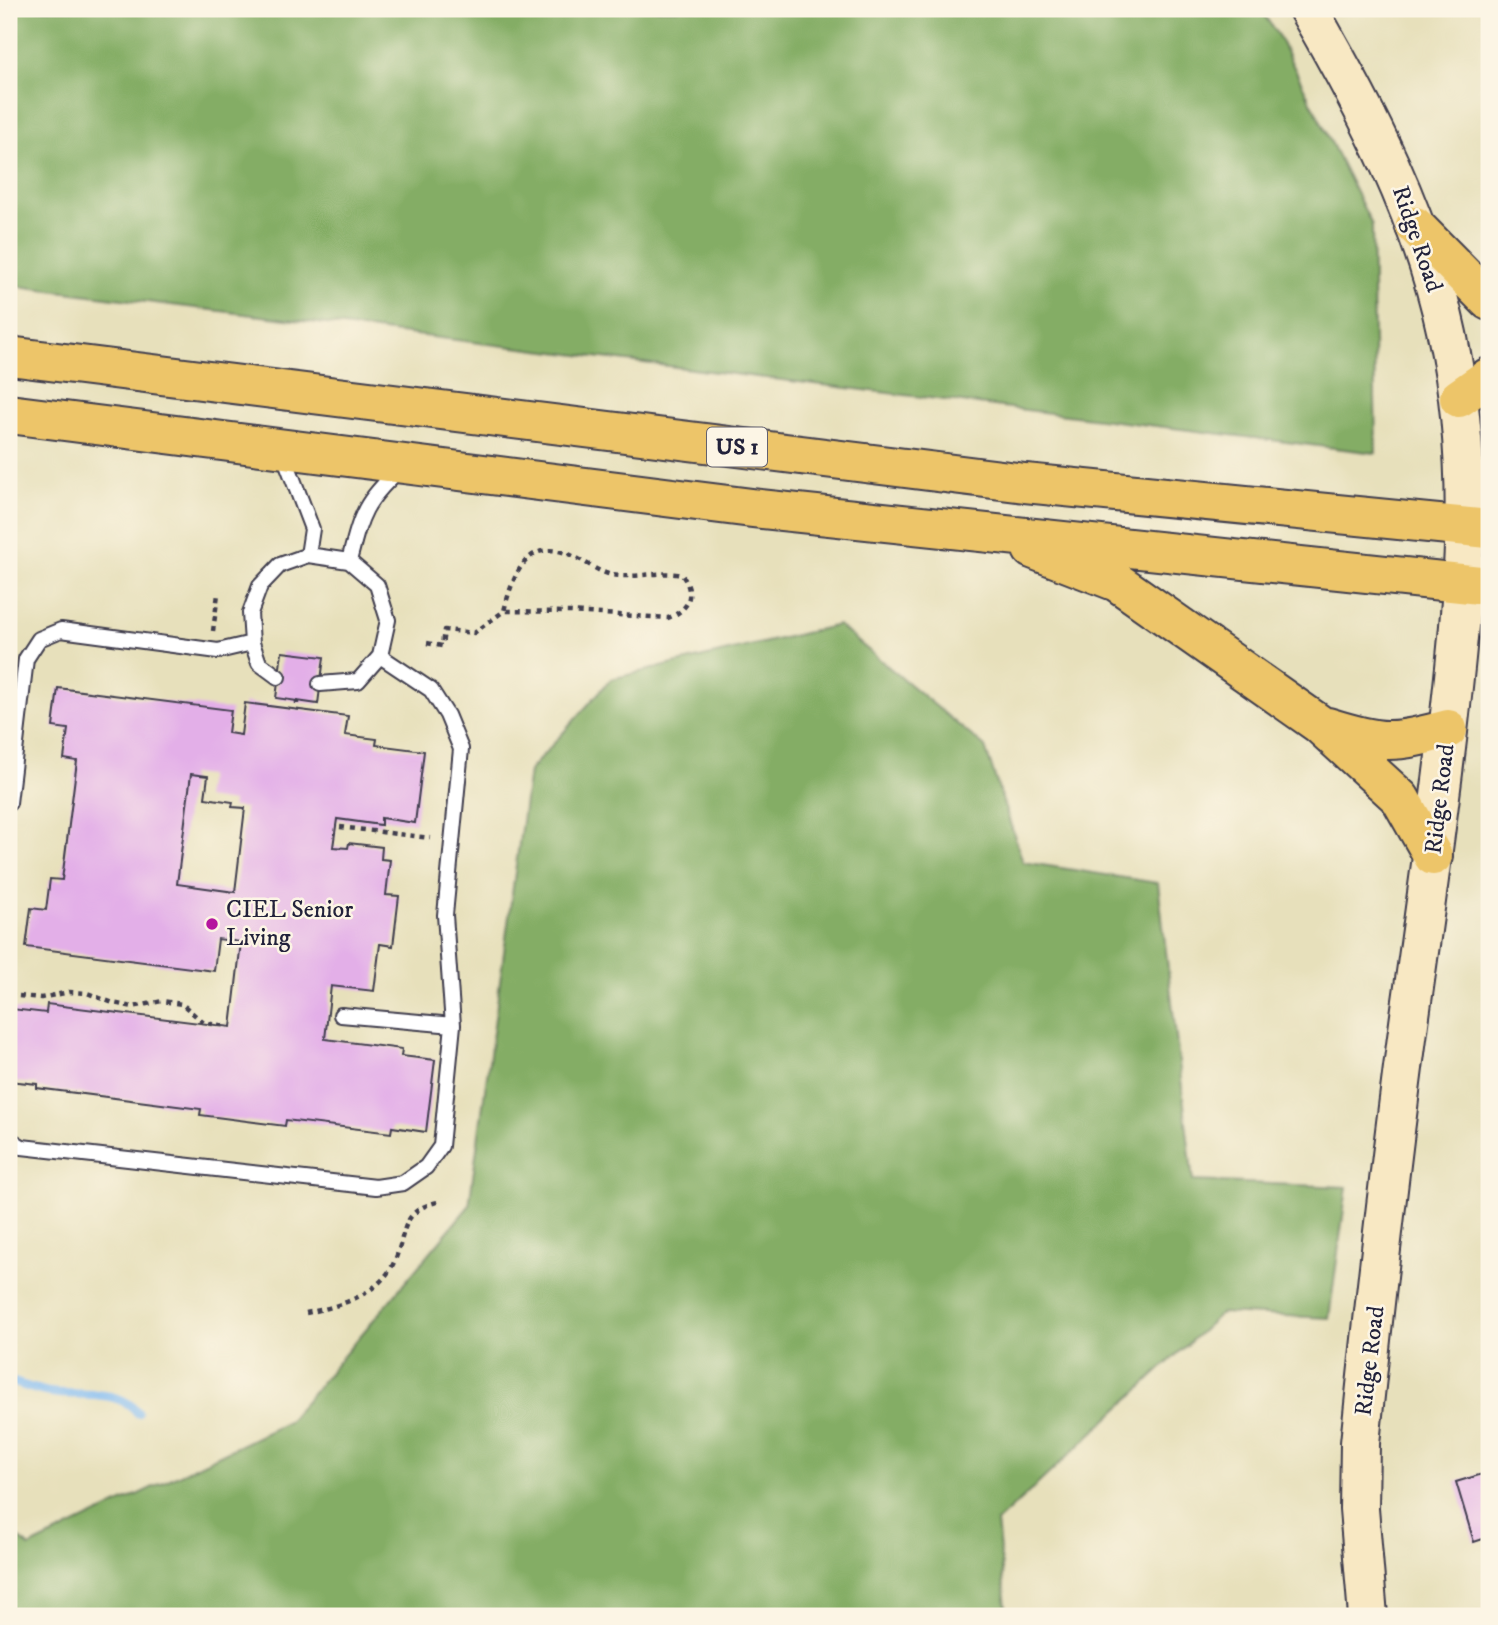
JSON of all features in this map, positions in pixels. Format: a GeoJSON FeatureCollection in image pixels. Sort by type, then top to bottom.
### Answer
{"type":"FeatureCollection","features":[{"type":"Feature","properties":{"kind":"highway"},"geometry":{"type":"LineString","coordinates":[[1415,226],[1489,301]]}},
{"type":"Feature","properties":{"kind":"highway","name":"US 1"},"geometry":{"type":"LineString","coordinates":[[9,356],[1025,483],[1478,527]]}},
{"type":"Feature","properties":{"kind":"highway","name":"US 1"},"geometry":{"type":"LineString","coordinates":[[9,414],[752,508],[1477,584]]}},
{"type":"Feature","properties":{"kind":"highway"},"geometry":{"type":"LineString","coordinates":[[988,531],[1117,582],[1319,724],[1400,798],[1433,856]]}},
{"type":"Feature","properties":{"kind":"highway"},"geometry":{"type":"LineString","coordinates":[[1319,724],[1371,740],[1404,741],[1448,729]]}},
{"type":"Feature","properties":{"kind":"street","name":"Ridge Road"},"geometry":{"type":"LineString","coordinates":[[1308,9],[1384,149],[1415,226],[1447,331],[1474,388],[1477,584],[1448,729],[1408,1031],[1360,1443],[1359,1509],[1368,1616]]}},
{"type":"Feature","properties":{"kind":"lane"},"geometry":{"type":"LineString","coordinates":[[281,449],[297,482],[312,529],[308,555]]}},
{"type":"Feature","properties":{"kind":"lane"},"geometry":{"type":"LineString","coordinates":[[349,561],[362,510],[375,492],[405,464]]}},
{"type":"Feature","properties":{"kind":"lane"},"geometry":{"type":"LineString","coordinates":[[278,677],[260,663],[252,643],[250,613],[260,586],[280,565],[308,555],[349,561],[377,585],[388,620],[380,656],[358,681],[320,684]]}},
{"type":"Feature","properties":{"kind":"lane"},"geometry":{"type":"LineString","coordinates":[[9,803],[26,659],[39,639],[61,630],[218,651],[252,643]]}},
{"type":"Feature","properties":{"kind":"lane"},"geometry":{"type":"LineString","coordinates":[[15,1143],[376,1187],[403,1183],[426,1167],[441,1146],[453,1025],[445,915],[461,748],[447,715],[430,690],[380,656]]}},
{"type":"Feature","properties":{"kind":"lane"},"geometry":{"type":"LineString","coordinates":[[341,1015],[453,1025]]}},
{"type":"Feature","properties":{"kind":"path"},"geometry":{"type":"LineString","coordinates":[[427,643],[442,646],[444,630],[474,633],[504,611],[570,611],[668,618],[681,613],[691,599],[690,586],[682,575],[672,573],[627,577],[607,574],[558,549],[533,554],[513,576],[504,611]]}},
{"type":"Feature","properties":{"kind":"path"},"geometry":{"type":"LineString","coordinates":[[211,650],[218,594]]}},
{"type":"Feature","properties":{"kind":"path"},"geometry":{"type":"LineString","coordinates":[[340,827],[452,840]]}},
{"type":"Feature","properties":{"kind":"path"},"geometry":{"type":"LineString","coordinates":[[9,995],[41,998],[69,992],[87,993],[133,1007],[162,1001],[182,1004],[204,1023],[229,1026]]}},
{"type":"Feature","properties":{"kind":"path"},"geometry":{"type":"LineString","coordinates":[[306,1313],[345,1305],[383,1278],[392,1267],[404,1227],[412,1215],[422,1205],[438,1202]]}},
{"type":"Feature","properties":{"kind":"green space"},"geometry":{"type":"Polygon","coordinates":[[[9,9],[1260,9],[1279,37],[1372,225],[1376,453],[9,285],[9,9]]]}},
{"type":"Feature","properties":{"kind":"green space"},"geometry":{"type":"Polygon","coordinates":[[[838,625],[985,747],[1023,862],[1158,883],[1193,1181],[1347,1187],[1329,1318],[1221,1313],[997,1522],[1007,1616],[9,1616],[9,1528],[29,1547],[288,1422],[469,1206],[529,771],[611,679],[838,625]]]}},
{"type":"Feature","properties":{"kind":"building"},"geometry":{"type":"Polygon","coordinates":[[[282,652],[324,657],[318,704],[276,698],[282,652]]]}},
{"type":"Feature","properties":{"kind":"building","name":"CIEL Senior Living"},"geometry":{"type":"Polygon","coordinates":[[[58,688],[231,710],[228,733],[241,735],[245,703],[348,716],[345,735],[377,739],[376,745],[424,751],[415,823],[381,818],[381,825],[337,819],[333,847],[348,848],[349,843],[382,847],[381,859],[390,860],[386,895],[399,896],[393,946],[380,944],[374,991],[331,986],[325,1039],[402,1049],[401,1056],[435,1060],[426,1132],[392,1127],[391,1133],[286,1120],[285,1126],[200,1115],[201,1109],[37,1088],[37,1084],[9,1081],[12,1009],[46,1013],[47,1004],[231,1027],[241,942],[218,939],[214,971],[26,947],[31,908],[46,910],[50,879],[62,880],[77,761],[64,759],[68,729],[53,727],[58,688]],[[191,774],[177,884],[235,892],[245,808],[232,807],[233,802],[205,798],[208,776],[191,774]]]}},
{"type":"Feature","properties":{"kind":"building"},"geometry":{"type":"Polygon","coordinates":[[[1489,1472],[1489,1537],[1474,1542],[1456,1482],[1489,1472]]]}},
{"type":"Feature","properties":{"kind":"waterway"},"geometry":{"type":"LineString","coordinates":[[9,1381],[53,1393],[110,1396],[130,1405],[138,1413]]}},
{"type":"Feature","properties":{"kind":"place","name":"CIEL Senior Living"},"geometry":{"type":"Point","coordinates":[212,924]}}]}
